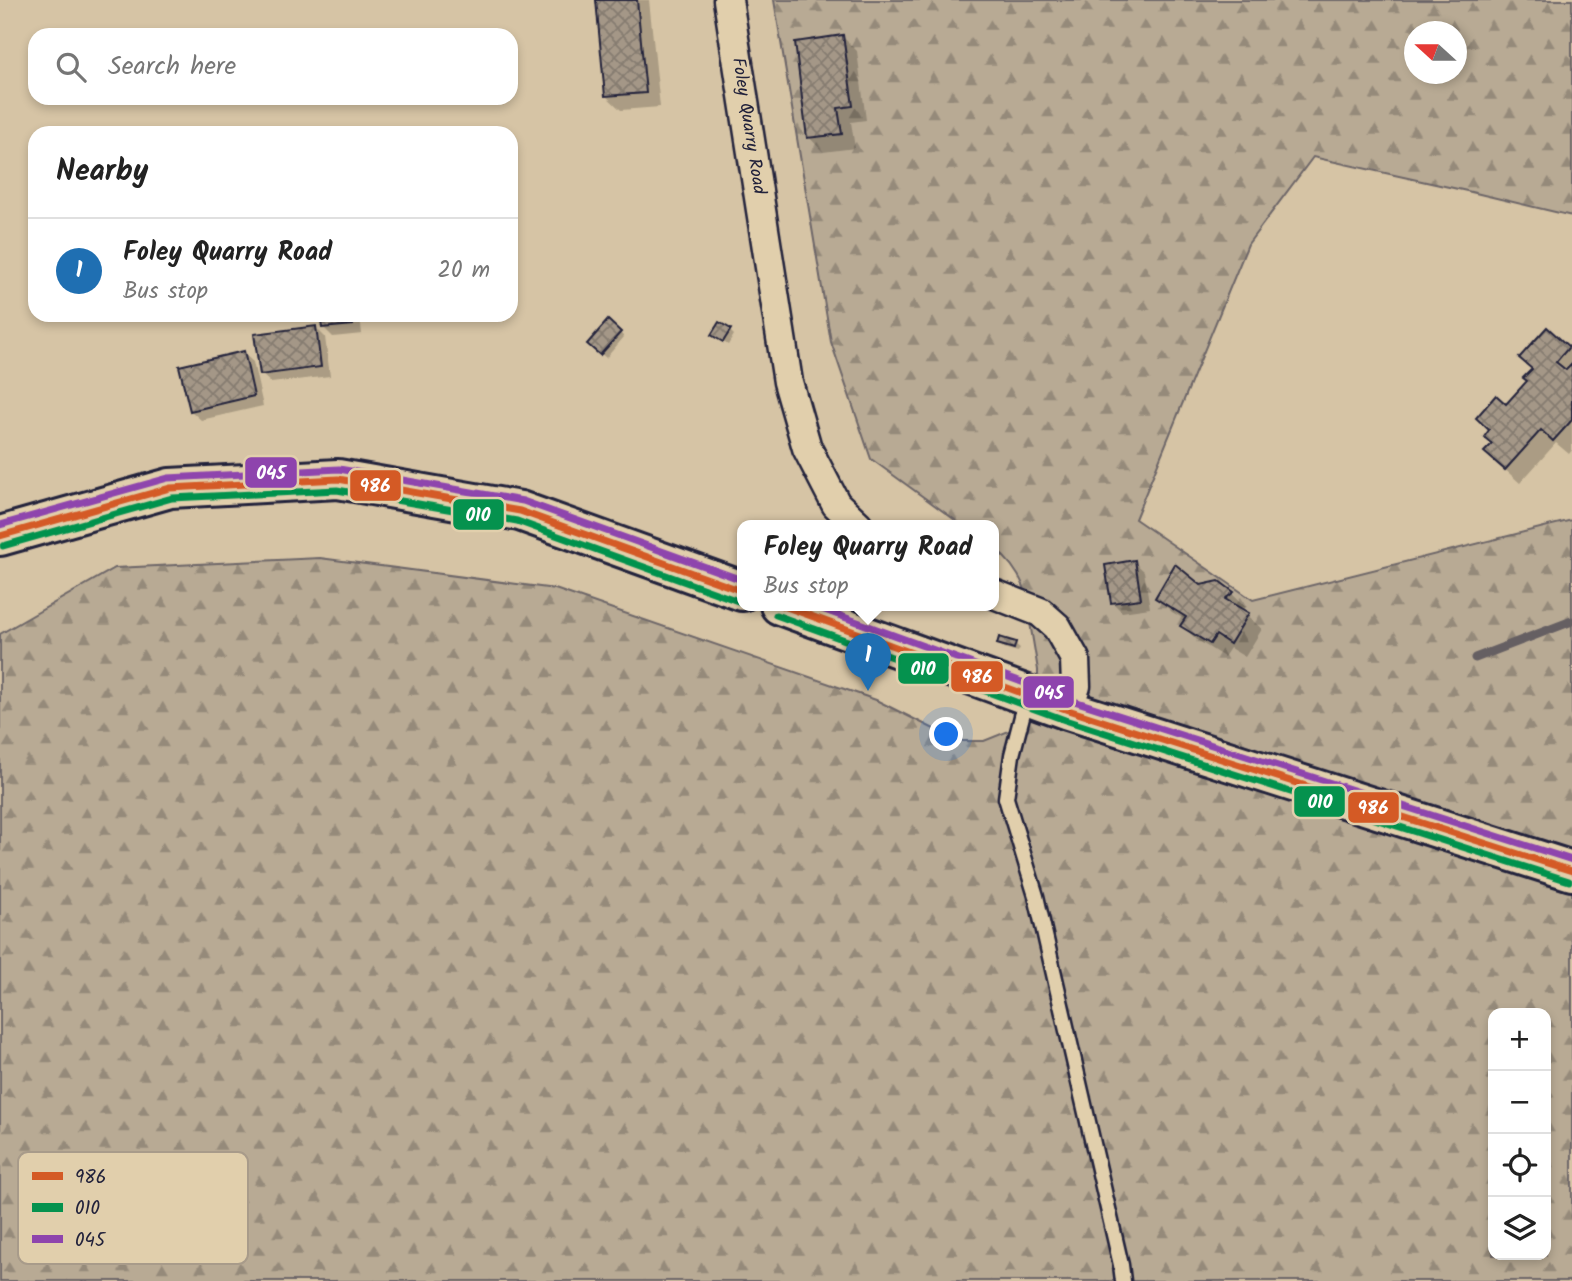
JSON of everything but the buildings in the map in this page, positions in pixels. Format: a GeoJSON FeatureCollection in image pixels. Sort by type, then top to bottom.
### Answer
{"type":"FeatureCollection","features":[{"type":"Feature","properties":{"kind":"main road"},"geometry":{"type":"LineString","coordinates":[[0,536],[170,488],[338,479],[520,510],[737,589]]}},
{"type":"Feature","properties":{"kind":"main road"},"geometry":{"type":"LineString","coordinates":[[797,611],[1068,710],[1572,871]]}},
{"type":"Feature","properties":{"kind":"street","name":"Foley Quarry Road"},"geometry":{"type":"LineString","coordinates":[[728,0],[788,382],[807,448],[836,504],[853,520]]}},
{"type":"Feature","properties":{"kind":"street"},"geometry":{"type":"LineString","coordinates":[[999,596],[1040,612],[1057,627],[1075,659],[1076,686],[1068,710]]}},
{"type":"Feature","properties":{"kind":"lane"},"geometry":{"type":"LineString","coordinates":[[1028,695],[1012,755],[1006,798],[1036,896],[1123,1281]]}},
{"type":"Feature","properties":{"kind":"green space"},"geometry":{"type":"Polygon","coordinates":[[[774,0],[1572,0],[1572,216],[1313,157],[1248,244],[1135,519],[1253,600],[1572,520],[1572,1281],[0,1281],[0,634],[115,568],[320,558],[555,589],[876,700],[952,738],[984,741],[1009,731],[1022,720],[1038,686],[1038,670],[1024,587],[1012,565],[999,552],[999,520],[955,520],[871,459],[831,342],[774,0]]]}},
{"type":"Feature","properties":{"kind":"waterway"},"geometry":{"type":"LineString","coordinates":[[1475,658],[1572,621]]}},
{"type":"Feature","properties":{"kind":"transit line","name":"045"},"geometry":{"type":"LineString","coordinates":[[0,525],[168,478],[339,469],[523,501],[737,578]]}},
{"type":"Feature","properties":{"kind":"transit line","name":"986"},"geometry":{"type":"LineString","coordinates":[[0,536],[170,488],[338,479],[520,511],[737,589]]}},
{"type":"Feature","properties":{"kind":"transit line","name":"010"},"geometry":{"type":"LineString","coordinates":[[3,546],[172,498],[337,490],[517,521],[737,601]]}},
{"type":"Feature","properties":{"kind":"transit line","name":"986"},"geometry":{"type":"LineString","coordinates":[[797,611],[1068,710],[1572,871]]}},
{"type":"Feature","properties":{"kind":"transit line","name":"045"},"geometry":{"type":"LineString","coordinates":[[827,611],[1071,700],[1572,860]]}},
{"type":"Feature","properties":{"kind":"transit line","name":"010"},"geometry":{"type":"LineString","coordinates":[[776,615],[1065,720],[1569,881]]}},
{"type":"Feature","properties":{"kind":"place","name":"Foley Quarry Road"},"geometry":{"type":"Point","coordinates":[868,691]}}]}
